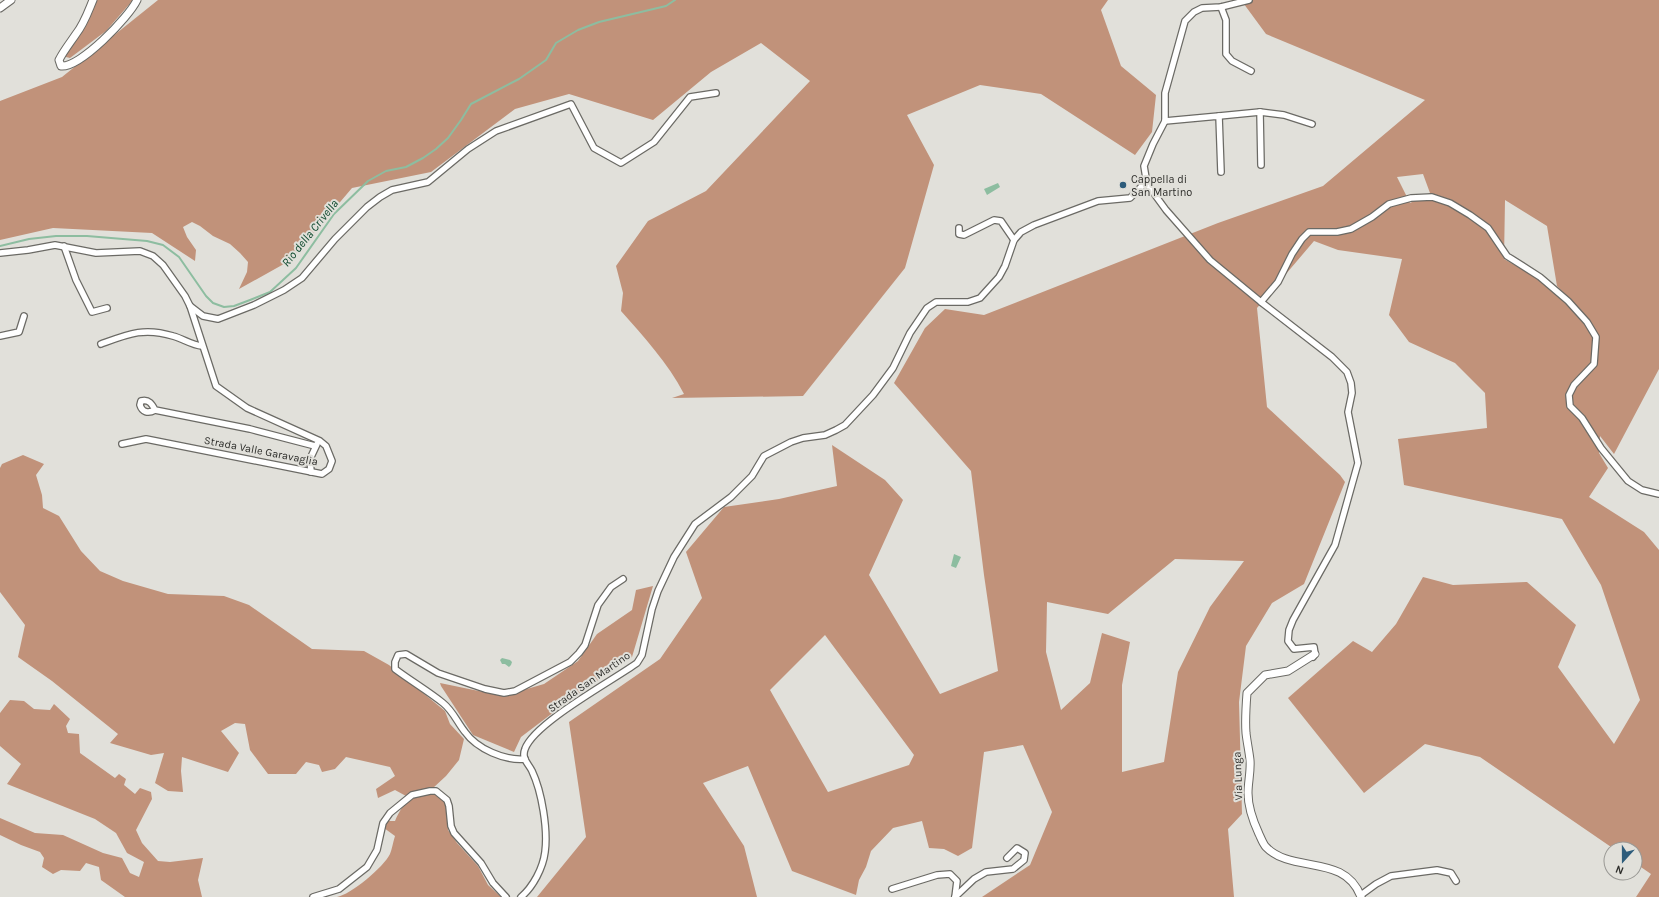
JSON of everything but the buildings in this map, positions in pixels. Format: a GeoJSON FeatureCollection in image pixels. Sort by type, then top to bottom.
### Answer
{"type":"FeatureCollection","features":[{"type":"Feature","properties":{"kind":"street"},"geometry":{"type":"LineString","coordinates":[[0,8],[11,0]]}},
{"type":"Feature","properties":{"kind":"street"},"geometry":{"type":"LineString","coordinates":[[93,0],[77,34],[65,48],[59,60],[61,66],[74,63],[101,42],[134,7],[138,0]]}},
{"type":"Feature","properties":{"kind":"street"},"geometry":{"type":"LineString","coordinates":[[1249,0],[1221,7],[1202,8],[1194,12],[1185,21],[1165,93],[1165,122],[1153,144],[1144,166],[1147,184],[1166,210],[1210,260],[1332,357],[1347,372],[1351,383],[1352,393],[1348,412],[1358,463],[1335,545],[1303,600],[1289,630],[1288,640],[1294,649],[1314,647],[1314,656]]}},
{"type":"Feature","properties":{"kind":"street"},"geometry":{"type":"LineString","coordinates":[[1221,7],[1226,20],[1226,54],[1232,61],[1251,71]]}},
{"type":"Feature","properties":{"kind":"street","name":"Strada Valle Garavaglia"},"geometry":{"type":"LineString","coordinates":[[190,306],[203,316],[218,318],[254,305],[284,290],[302,278],[335,239],[367,207],[380,197],[392,190],[428,182],[468,149],[496,131],[571,104],[594,148],[621,163],[654,142],[690,97],[716,93]]}},
{"type":"Feature","properties":{"kind":"street"},"geometry":{"type":"LineString","coordinates":[[1165,122],[1260,112],[1284,115],[1312,124]]}},
{"type":"Feature","properties":{"kind":"street"},"geometry":{"type":"LineString","coordinates":[[1260,112],[1261,165]]}},
{"type":"Feature","properties":{"kind":"street"},"geometry":{"type":"LineString","coordinates":[[1219,116],[1221,172]]}},
{"type":"Feature","properties":{"kind":"street"},"geometry":{"type":"LineString","coordinates":[[959,228],[959,234],[964,235],[994,220],[1001,221],[1014,240],[1021,232],[1034,225],[1098,201],[1130,198],[1142,186],[1147,184]]}},
{"type":"Feature","properties":{"kind":"street"},"geometry":{"type":"LineString","coordinates":[[1261,302],[1278,282],[1292,254],[1302,239],[1309,232],[1337,232],[1351,229],[1372,217],[1388,204],[1411,198],[1432,197],[1450,203],[1488,228],[1507,256],[1540,276],[1568,301],[1587,322],[1596,337],[1594,364],[1574,385],[1569,395],[1570,406],[1582,418],[1601,448],[1628,481],[1642,490],[1659,494]]}},
{"type":"Feature","properties":{"kind":"street","name":"Strada San Martino"},"geometry":{"type":"LineString","coordinates":[[524,759],[525,749],[542,728],[560,713],[637,663],[642,655],[652,609],[658,591],[674,557],[695,524],[731,497],[752,476],[764,456],[791,442],[825,434],[845,425],[873,395],[893,368],[910,333],[927,308],[936,302],[968,302],[980,298],[998,277],[1005,266],[1014,240]]}},
{"type":"Feature","properties":{"kind":"street","name":"Strada Valle Garavaglia"},"geometry":{"type":"LineString","coordinates":[[0,253],[55,245],[96,253],[140,251],[152,256],[163,265],[185,296],[190,306],[216,386],[247,408],[320,441],[326,446],[332,460],[328,469],[322,474],[146,439],[122,444]]}},
{"type":"Feature","properties":{"kind":"street"},"geometry":{"type":"LineString","coordinates":[[64,246],[76,280],[92,312],[107,308]]}},
{"type":"Feature","properties":{"kind":"street"},"geometry":{"type":"LineString","coordinates":[[0,336],[19,332],[24,316]]}},
{"type":"Feature","properties":{"kind":"street"},"geometry":{"type":"LineString","coordinates":[[101,344],[133,332],[146,332],[174,336],[195,345],[202,346]]}},
{"type":"Feature","properties":{"kind":"street"},"geometry":{"type":"LineString","coordinates":[[154,410],[250,429],[315,446]]}},
{"type":"Feature","properties":{"kind":"street"},"geometry":{"type":"LineString","coordinates":[[311,472],[310,459],[315,446],[320,441]]}},
{"type":"Feature","properties":{"kind":"street"},"geometry":{"type":"LineString","coordinates":[[521,897],[538,873],[543,860],[546,843],[544,817],[539,792],[532,772],[524,759],[508,759],[495,754],[466,734],[452,711],[442,702],[395,669],[394,662],[398,656],[406,654],[438,673],[485,689],[504,693],[515,691],[570,662],[579,653],[585,645],[598,605],[611,587],[623,579]]}},
{"type":"Feature","properties":{"kind":"street","name":"Via Lunga"},"geometry":{"type":"LineString","coordinates":[[1314,656],[1288,671],[1265,675],[1247,693],[1246,731],[1250,761],[1248,795],[1252,820],[1265,847],[1281,857],[1327,868],[1341,873],[1350,879],[1359,889],[1361,896]]}},
{"type":"Feature","properties":{"kind":"street"},"geometry":{"type":"LineString","coordinates":[[313,897],[339,889],[366,867],[377,850],[383,823],[390,813],[412,796],[430,791],[436,792],[446,800],[449,806],[451,826],[454,834],[478,860],[493,883],[506,897]]}},
{"type":"Feature","properties":{"kind":"street"},"geometry":{"type":"LineString","coordinates":[[955,897],[974,879],[986,872],[1013,869],[1024,860],[1025,853],[1017,848],[1007,858]]}},
{"type":"Feature","properties":{"kind":"street"},"geometry":{"type":"LineString","coordinates":[[1361,896],[1376,884],[1391,876],[1403,874],[1437,870],[1451,873],[1456,881]]}},
{"type":"Feature","properties":{"kind":"street"},"geometry":{"type":"LineString","coordinates":[[892,889],[937,875],[950,874],[958,881],[955,897]]}},
{"type":"Feature","properties":{"kind":"shaded area"},"geometry":{"type":"Polygon","coordinates":[[[95,0],[133,0],[106,31],[70,58],[66,57],[65,53],[95,0]]]}},
{"type":"Feature","properties":{"kind":"shaded area"},"geometry":{"type":"Polygon","coordinates":[[[158,0],[1108,0],[1101,10],[1121,66],[1156,95],[1152,132],[1135,155],[1041,94],[980,85],[907,115],[934,165],[905,268],[803,396],[672,398],[684,394],[678,383],[655,351],[621,311],[623,293],[616,266],[648,221],[706,191],[810,81],[761,43],[711,72],[653,120],[569,94],[515,109],[431,172],[352,188],[291,260],[239,289],[247,272],[248,262],[230,244],[213,236],[192,222],[183,227],[187,237],[196,250],[195,261],[152,233],[53,228],[0,240],[0,101],[62,77],[158,0]]]}},
{"type":"Feature","properties":{"kind":"shaded area"},"geometry":{"type":"Polygon","coordinates":[[[1241,0],[1659,0],[1659,369],[1614,454],[1600,436],[1599,453],[1608,468],[1589,497],[1644,532],[1659,550],[1659,897],[1636,897],[1651,874],[1643,868],[1643,841],[1603,841],[1480,757],[1425,744],[1364,793],[1288,698],[1353,641],[1372,652],[1396,624],[1423,577],[1453,585],[1527,582],[1576,625],[1558,667],[1614,744],[1640,700],[1601,585],[1562,519],[1404,485],[1398,439],[1487,428],[1485,393],[1455,363],[1409,342],[1389,315],[1402,259],[1338,250],[1314,241],[1257,308],[1267,407],[1340,475],[1345,482],[1304,584],[1272,603],[1246,646],[1239,702],[1242,814],[1228,829],[1234,897],[982,897],[1030,865],[1052,812],[1023,745],[984,752],[972,848],[958,856],[944,849],[929,848],[922,821],[893,828],[871,851],[866,867],[859,880],[856,895],[792,871],[748,766],[703,783],[744,846],[757,897],[537,897],[586,837],[569,722],[660,659],[702,598],[686,552],[724,507],[779,499],[837,486],[832,445],[885,480],[903,500],[869,575],[940,694],[998,671],[971,471],[894,383],[925,328],[945,309],[984,315],[1218,223],[1323,186],[1425,100],[1266,34],[1241,0]],[[1423,174],[1397,177],[1410,203],[1430,193],[1423,174]],[[1505,200],[1504,259],[1539,279],[1564,300],[1585,321],[1591,322],[1557,286],[1547,226],[1505,200]],[[1175,559],[1108,614],[1047,602],[1046,652],[1061,710],[1090,683],[1102,633],[1130,642],[1122,685],[1122,772],[1164,762],[1178,672],[1210,607],[1244,561],[1175,559]],[[825,635],[770,690],[828,792],[909,765],[914,755],[825,635]]]}},
{"type":"Feature","properties":{"kind":"shaded area"},"geometry":{"type":"Polygon","coordinates":[[[998,183],[1000,187],[987,195],[984,189],[998,183]]]}},
{"type":"Feature","properties":{"kind":"shaded area"},"geometry":{"type":"Polygon","coordinates":[[[23,455],[44,464],[36,475],[42,495],[43,508],[59,516],[81,551],[100,571],[123,581],[168,594],[224,596],[249,605],[312,649],[364,651],[389,665],[445,711],[450,724],[464,739],[459,760],[446,776],[433,788],[415,792],[406,796],[395,790],[378,798],[376,789],[395,776],[390,767],[346,757],[335,769],[322,772],[319,765],[306,762],[296,774],[268,774],[250,750],[245,724],[235,723],[221,731],[239,753],[228,772],[182,757],[181,771],[183,792],[168,791],[155,783],[164,753],[151,755],[110,743],[118,734],[52,681],[18,657],[25,625],[0,592],[0,468],[2,464],[23,455]]]}},
{"type":"Feature","properties":{"kind":"shaded area"},"geometry":{"type":"Polygon","coordinates":[[[954,554],[961,557],[956,568],[951,566],[954,554]]]}},
{"type":"Feature","properties":{"kind":"shaded area"},"geometry":{"type":"Polygon","coordinates":[[[653,586],[632,657],[575,696],[521,737],[514,752],[473,735],[441,686],[440,683],[503,696],[544,684],[578,661],[597,634],[632,610],[636,590],[653,586]]]}},
{"type":"Feature","properties":{"kind":"shaded area"},"geometry":{"type":"Polygon","coordinates":[[[502,658],[512,662],[509,667],[502,664],[500,660],[502,658]]]}},
{"type":"Feature","properties":{"kind":"shaded area"},"geometry":{"type":"Polygon","coordinates":[[[10,700],[24,701],[34,709],[50,710],[54,704],[70,719],[66,726],[68,733],[79,734],[80,753],[115,778],[119,774],[126,779],[124,785],[135,794],[140,788],[151,792],[152,799],[136,830],[142,843],[158,861],[170,862],[203,858],[198,880],[202,897],[125,897],[101,880],[99,867],[86,863],[80,871],[61,870],[53,874],[42,867],[44,858],[40,852],[0,835],[0,818],[35,833],[63,835],[103,853],[122,858],[130,873],[139,877],[144,862],[127,853],[116,833],[95,819],[7,784],[21,764],[0,746],[0,713],[10,700]]]}},
{"type":"Feature","properties":{"kind":"shaded area"},"geometry":{"type":"Polygon","coordinates":[[[433,793],[445,802],[448,830],[457,843],[478,866],[488,885],[501,897],[337,897],[350,891],[366,880],[387,859],[395,836],[384,828],[388,821],[395,821],[405,804],[414,798],[433,793]]]}},
{"type":"Feature","properties":{"kind":"waterway","name":"Rio della Crivella"},"geometry":{"type":"LineString","coordinates":[[0,246],[29,239],[56,236],[87,236],[147,241],[163,245],[179,257],[206,296],[213,303],[224,307],[234,306],[270,292],[296,268],[334,214],[368,181],[386,171],[406,167],[436,149],[448,138],[471,104],[519,79],[546,60],[556,43],[578,30],[599,22],[666,6],[675,0]]}},
{"type":"Feature","properties":{"kind":"place","name":"Cappella di San Martino"},"geometry":{"type":"Point","coordinates":[1123,185]}}]}
